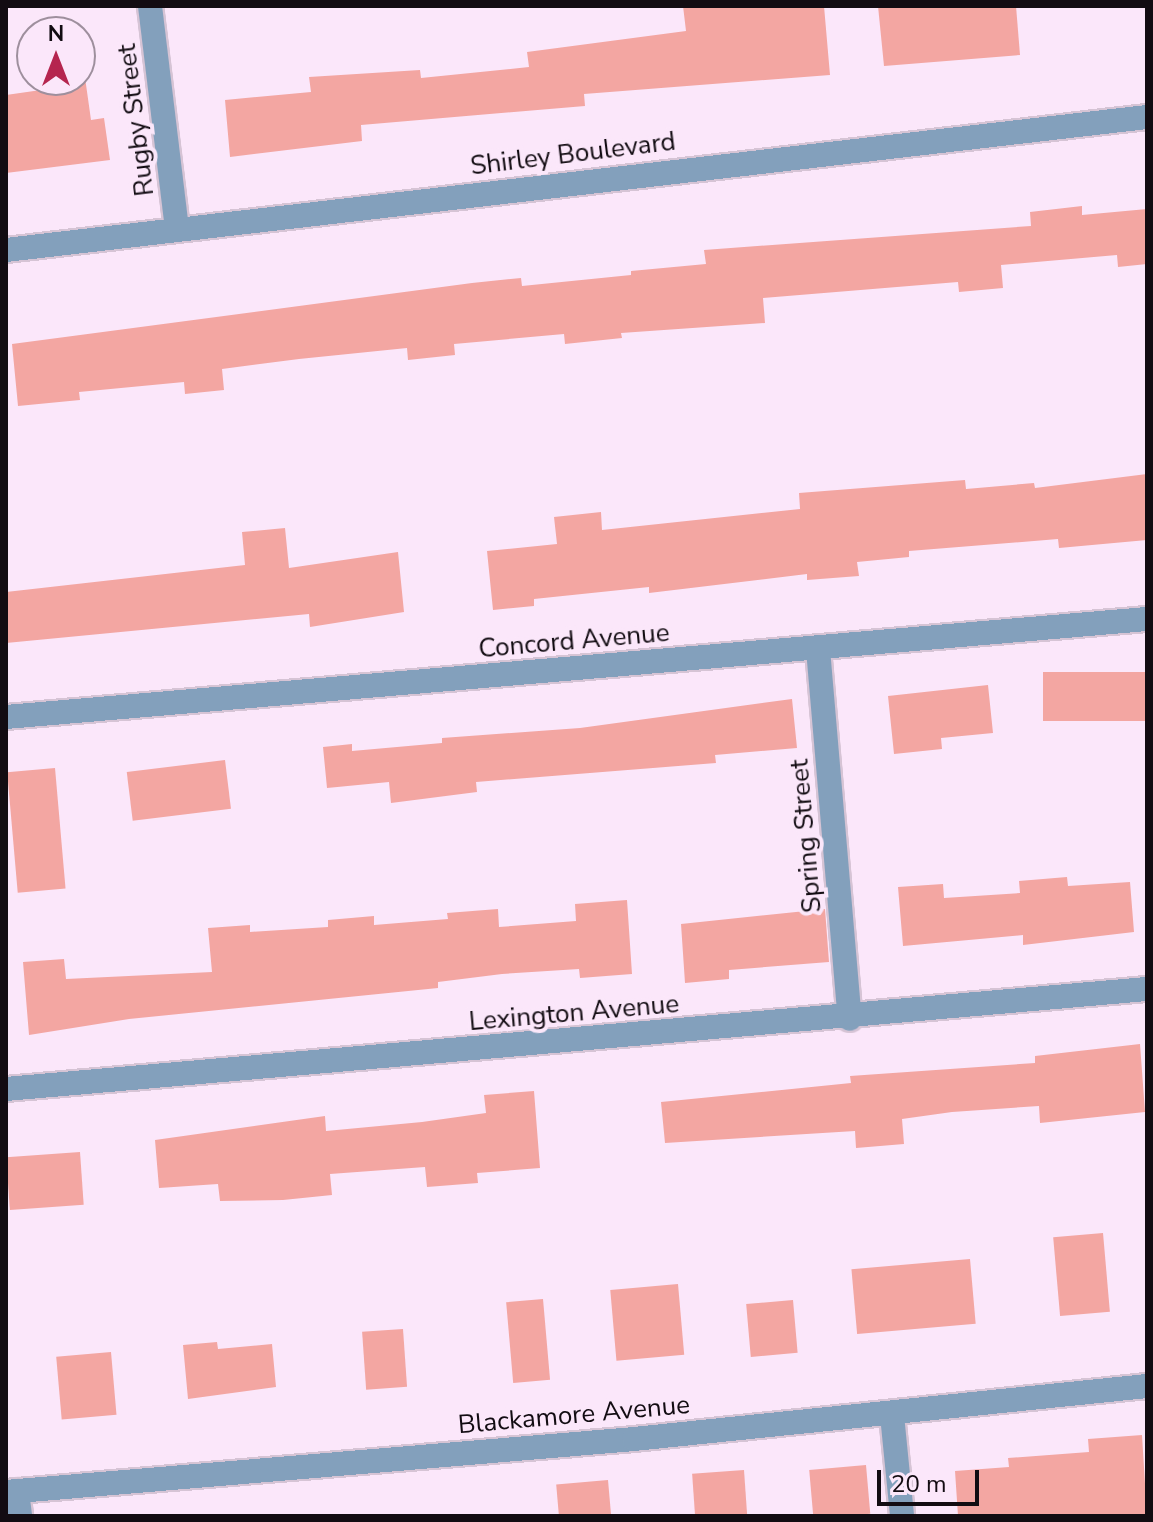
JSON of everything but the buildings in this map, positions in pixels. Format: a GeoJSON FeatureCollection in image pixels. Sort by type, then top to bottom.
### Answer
{"type":"FeatureCollection","features":[{"type":"Feature","properties":{"kind":"street","name":"Rugby Street"},"geometry":{"type":"LineString","coordinates":[[150,6],[177,228]]}},
{"type":"Feature","properties":{"kind":"street","name":"Shirley Boulevard"},"geometry":{"type":"LineString","coordinates":[[6,250],[1147,117]]}},
{"type":"Feature","properties":{"kind":"street","name":"Concord Avenue"},"geometry":{"type":"LineString","coordinates":[[6,717],[1147,619]]}},
{"type":"Feature","properties":{"kind":"street","name":"Spring Street"},"geometry":{"type":"LineString","coordinates":[[818,649],[850,1019]]}},
{"type":"Feature","properties":{"kind":"street","name":"Lexington Avenue"},"geometry":{"type":"LineString","coordinates":[[6,1089],[850,1019],[1147,989]]}},
{"type":"Feature","properties":{"kind":"street","name":"Blackamore Avenue"},"geometry":{"type":"LineString","coordinates":[[12,1491],[892,1415],[1147,1386]]}},
{"type":"Feature","properties":{"kind":"street"},"geometry":{"type":"LineString","coordinates":[[892,1415],[902,1516]]}},
{"type":"Feature","properties":{"kind":"street"},"geometry":{"type":"LineString","coordinates":[[12,1491],[20,1516]]}}]}
